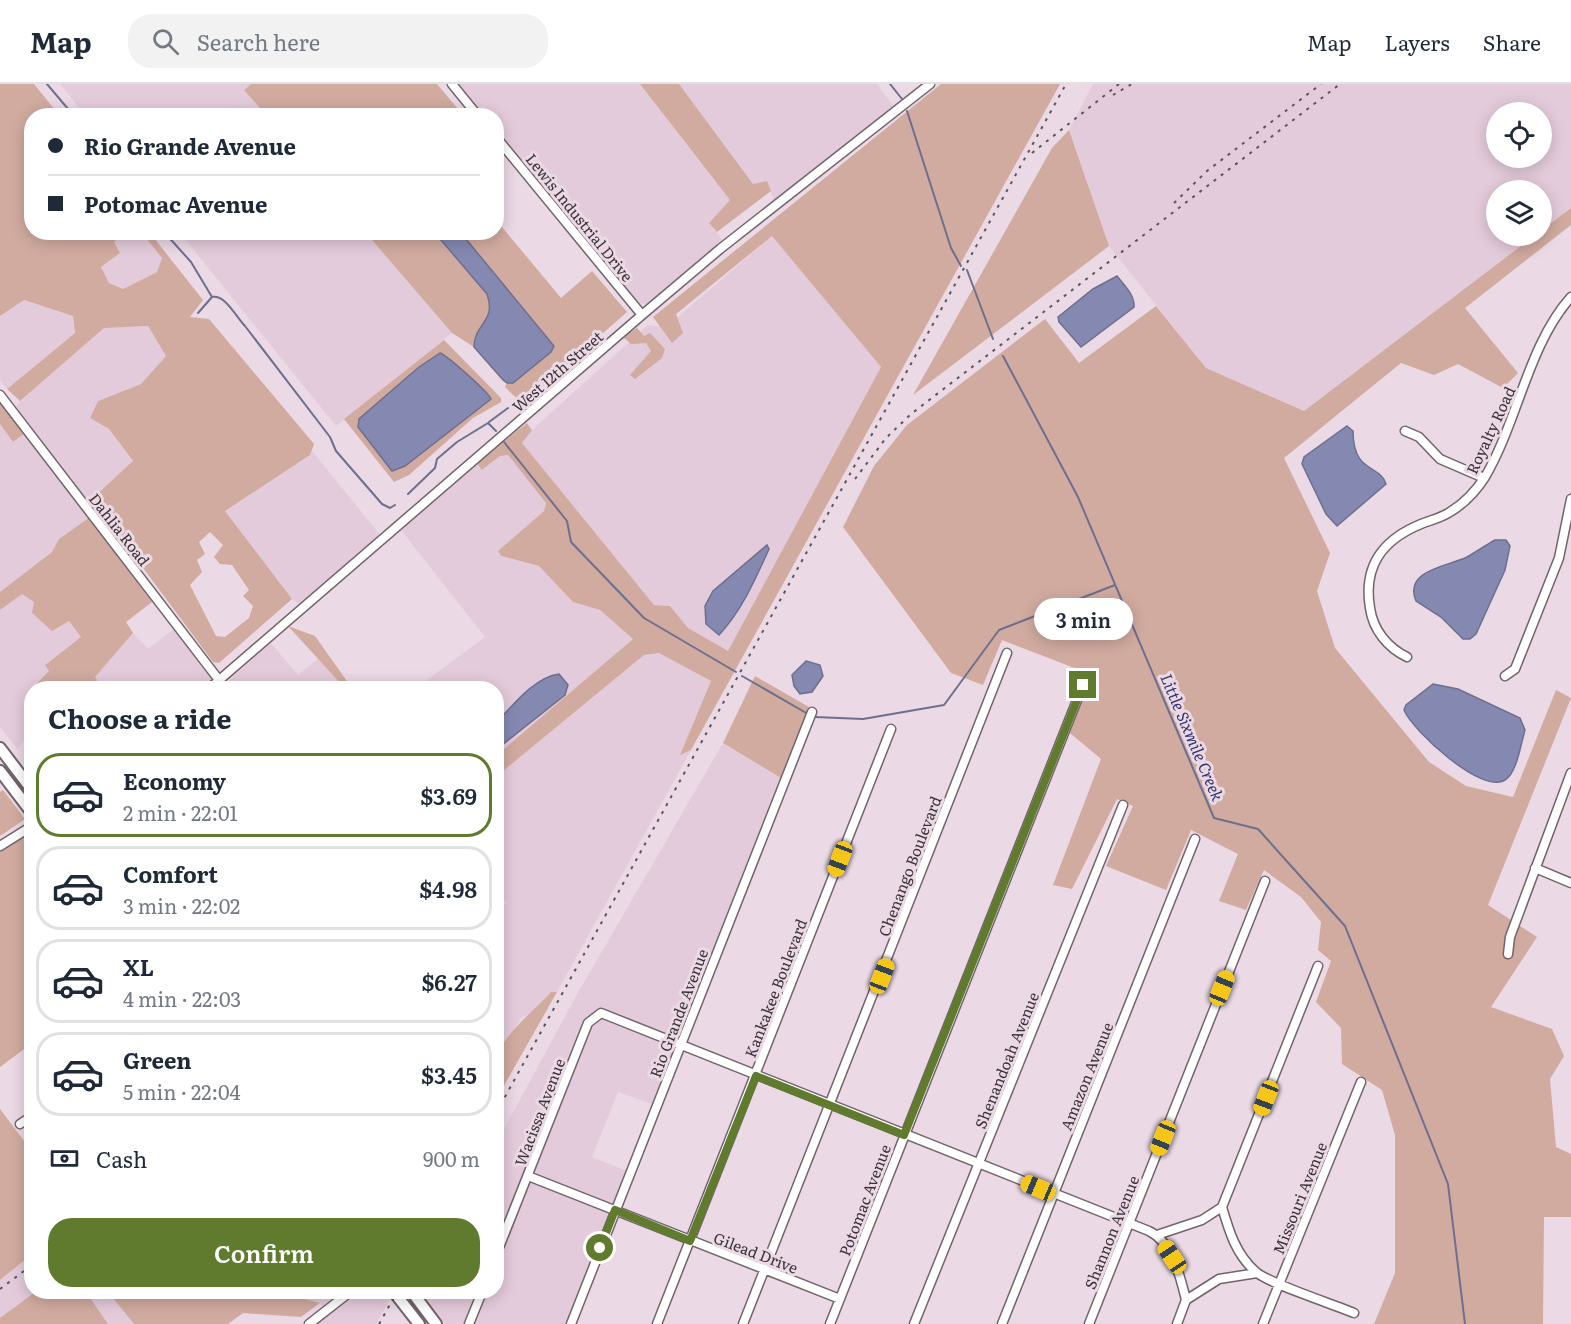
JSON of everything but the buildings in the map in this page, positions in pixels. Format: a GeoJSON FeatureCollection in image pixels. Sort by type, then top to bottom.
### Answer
{"type":"FeatureCollection","features":[{"type":"Feature","properties":{"kind":"main road"},"geometry":{"type":"LineString","coordinates":[[0,748],[24,780]]}},
{"type":"Feature","properties":{"kind":"main road"},"geometry":{"type":"LineString","coordinates":[[0,771],[24,802]]}},
{"type":"Feature","properties":{"kind":"main road"},"geometry":{"type":"LineString","coordinates":[[399,1299],[419,1324]]}},
{"type":"Feature","properties":{"kind":"main road"},"geometry":{"type":"LineString","coordinates":[[417,1299],[436,1324]]}},
{"type":"Feature","properties":{"kind":"street"},"geometry":{"type":"LineString","coordinates":[[452,84],[472,108]]}},
{"type":"Feature","properties":{"kind":"street","name":"West 12th Street"},"geometry":{"type":"LineString","coordinates":[[219,680],[720,249],[930,84]]}},
{"type":"Feature","properties":{"kind":"street","name":"Lewis Industrial Drive"},"geometry":{"type":"LineString","coordinates":[[504,147],[642,315]]}},
{"type":"Feature","properties":{"kind":"street","name":"Royalty Road"},"geometry":{"type":"LineString","coordinates":[[1407,657],[1394,651],[1384,640],[1371,613],[1367,591],[1372,566],[1392,541],[1411,529],[1457,508],[1473,494],[1484,478],[1546,333],[1571,297]]}},
{"type":"Feature","properties":{"kind":"street","name":"Dahlia Road"},"geometry":{"type":"LineString","coordinates":[[0,395],[219,680]]}},
{"type":"Feature","properties":{"kind":"street"},"geometry":{"type":"LineString","coordinates":[[1406,432],[1419,437],[1440,459],[1484,478]]}},
{"type":"Feature","properties":{"kind":"street"},"geometry":{"type":"LineString","coordinates":[[1506,676],[1515,669],[1559,558],[1571,499]]}},
{"type":"Feature","properties":{"kind":"street","name":"Chenango Boulevard"},"geometry":{"type":"LineString","coordinates":[[743,1324],[831,1106],[1007,652]]}},
{"type":"Feature","properties":{"kind":"street","name":"Potomac Avenue"},"geometry":{"type":"LineString","coordinates":[[830,1324],[1083,685]]}},
{"type":"Feature","properties":{"kind":"street","name":"Rio Grande Avenue"},"geometry":{"type":"LineString","coordinates":[[571,1324],[812,711]]}},
{"type":"Feature","properties":{"kind":"street","name":"Kankakee Boulevard"},"geometry":{"type":"LineString","coordinates":[[657,1324],[891,729]]}},
{"type":"Feature","properties":{"kind":"street"},"geometry":{"type":"LineString","coordinates":[[1508,954],[1510,937],[1568,787],[1571,773]]}},
{"type":"Feature","properties":{"kind":"street","name":"Shenandoah Avenue"},"geometry":{"type":"LineString","coordinates":[[914,1324],[1123,806]]}},
{"type":"Feature","properties":{"kind":"street"},"geometry":{"type":"LineString","coordinates":[[0,846],[24,831]]}},
{"type":"Feature","properties":{"kind":"street","name":"Amazon Avenue"},"geometry":{"type":"LineString","coordinates":[[1002,1324],[1195,839]]}},
{"type":"Feature","properties":{"kind":"street"},"geometry":{"type":"LineString","coordinates":[[1535,868],[1571,884]]}},
{"type":"Feature","properties":{"kind":"street","name":"Shannon Avenue"},"geometry":{"type":"LineString","coordinates":[[1089,1324],[1265,881]]}},
{"type":"Feature","properties":{"kind":"street"},"geometry":{"type":"LineString","coordinates":[[1157,1235],[1202,1220],[1222,1207],[1318,966]]}},
{"type":"Feature","properties":{"kind":"street","name":"Wacissa Avenue"},"geometry":{"type":"LineString","coordinates":[[504,1235],[588,1023],[597,1014],[605,1014],[681,1044]]}},
{"type":"Feature","properties":{"kind":"street"},"geometry":{"type":"LineString","coordinates":[[681,1044],[1157,1235],[1172,1257],[1186,1300]]}},
{"type":"Feature","properties":{"kind":"street","name":"Missouri Avenue"},"geometry":{"type":"LineString","coordinates":[[1263,1324],[1361,1082]]}},
{"type":"Feature","properties":{"kind":"street","name":"Gilead Drive"},"geometry":{"type":"LineString","coordinates":[[528,1176],[840,1299]]}},
{"type":"Feature","properties":{"kind":"street"},"geometry":{"type":"LineString","coordinates":[[1222,1207],[1230,1235],[1240,1254],[1257,1273],[1354,1313]]}},
{"type":"Feature","properties":{"kind":"street"},"geometry":{"type":"LineString","coordinates":[[1177,1324],[1186,1300],[1219,1280],[1257,1273]]}},
{"type":"Feature","properties":{"kind":"street"},"geometry":{"type":"LineString","coordinates":[[309,1324],[341,1299]]}},
{"type":"Feature","properties":{"kind":"street"},"geometry":{"type":"LineString","coordinates":[[469,1324],[479,1299]]}},
{"type":"Feature","properties":{"kind":"shaded area"},"geometry":{"type":"Polygon","coordinates":[[[0,84],[34,84],[53,108],[24,108],[24,240],[116,240],[114,242],[120,253],[101,267],[109,283],[123,289],[157,272],[162,258],[148,240],[156,240],[203,300],[190,317],[209,319],[314,444],[310,455],[225,511],[292,599],[219,663],[213,662],[97,506],[95,496],[133,461],[109,429],[90,418],[98,401],[141,384],[166,356],[148,326],[104,328],[20,401],[7,389],[75,333],[73,316],[24,300],[0,316],[0,84]],[[210,532],[199,542],[205,554],[197,560],[202,572],[190,585],[216,636],[225,637],[249,618],[253,606],[243,596],[249,590],[232,565],[220,564],[214,557],[223,545],[210,532]]]}},
{"type":"Feature","properties":{"kind":"shaded area"},"geometry":{"type":"Polygon","coordinates":[[[60,84],[251,84],[244,90],[260,108],[79,108],[60,84]]]}},
{"type":"Feature","properties":{"kind":"shaded area"},"geometry":{"type":"Polygon","coordinates":[[[251,84],[437,84],[457,108],[260,108],[244,90],[251,84]]]}},
{"type":"Feature","properties":{"kind":"shaded area"},"geometry":{"type":"Polygon","coordinates":[[[459,84],[640,84],[730,200],[709,223],[724,242],[649,305],[639,303],[504,139],[504,108],[479,108],[459,84]]]}},
{"type":"Feature","properties":{"kind":"shaded area"},"geometry":{"type":"Polygon","coordinates":[[[640,84],[679,84],[753,184],[767,181],[771,191],[717,232],[709,223],[730,200],[640,84]]]}},
{"type":"Feature","properties":{"kind":"shaded area"},"geometry":{"type":"Polygon","coordinates":[[[679,84],[877,84],[894,107],[774,201],[767,182],[753,185],[679,84]]]}},
{"type":"Feature","properties":{"kind":"shaded area"},"geometry":{"type":"Polygon","coordinates":[[[941,84],[1060,84],[691,750],[680,755],[711,681],[659,653],[644,655],[504,770],[504,749],[633,639],[600,610],[573,602],[539,566],[501,556],[498,551],[544,511],[546,503],[508,455],[500,456],[482,470],[477,463],[527,423],[532,430],[522,443],[654,605],[670,606],[688,628],[728,651],[881,367],[772,236],[676,314],[683,333],[672,343],[653,317],[941,84]]]}},
{"type":"Feature","properties":{"kind":"shaded area"},"geometry":{"type":"Polygon","coordinates":[[[1093,84],[1571,84],[1571,208],[1552,222],[1552,180],[1486,180],[1486,246],[1521,246],[1304,411],[1206,368],[1109,246],[1069,130],[1093,84]]]}},
{"type":"Feature","properties":{"kind":"shaded area"},"geometry":{"type":"Polygon","coordinates":[[[1069,130],[1109,246],[913,395],[1052,148],[1069,130]]]}},
{"type":"Feature","properties":{"kind":"shaded area"},"geometry":{"type":"Polygon","coordinates":[[[1571,208],[1571,225],[1552,240],[1552,222],[1571,208]]]}},
{"type":"Feature","properties":{"kind":"shaded area"},"geometry":{"type":"Polygon","coordinates":[[[504,229],[561,298],[592,271],[627,312],[536,392],[535,401],[526,402],[518,399],[505,387],[507,383],[513,383],[554,346],[467,240],[504,240],[504,229]]]}},
{"type":"Feature","properties":{"kind":"shaded area"},"geometry":{"type":"Polygon","coordinates":[[[772,236],[881,367],[728,652],[688,628],[670,606],[654,605],[522,443],[532,430],[648,325],[666,327],[772,236]]]}},
{"type":"Feature","properties":{"kind":"shaded area"},"geometry":{"type":"Polygon","coordinates":[[[116,240],[148,240],[162,258],[157,272],[123,289],[109,283],[101,267],[120,253],[114,242],[116,240]]]}},
{"type":"Feature","properties":{"kind":"shaded area"},"geometry":{"type":"Polygon","coordinates":[[[186,240],[372,240],[452,333],[336,426],[186,240]]]}},
{"type":"Feature","properties":{"kind":"shaded area"},"geometry":{"type":"Polygon","coordinates":[[[372,240],[441,240],[487,294],[489,303],[487,317],[477,333],[474,347],[452,333],[372,240]]]}},
{"type":"Feature","properties":{"kind":"shaded area"},"geometry":{"type":"Polygon","coordinates":[[[1521,246],[1544,246],[1465,308],[1518,373],[1503,388],[1458,364],[1434,375],[1401,363],[1284,458],[1330,553],[1317,591],[1335,648],[1429,762],[1466,786],[1513,797],[1556,690],[1571,698],[1488,905],[1537,937],[1491,1007],[1552,1029],[1564,1056],[1550,1079],[1556,1147],[1571,1154],[1571,1217],[1544,1217],[1543,1324],[1374,1324],[1395,1273],[1395,1135],[1382,1090],[1342,1064],[1341,1028],[1316,1002],[1331,961],[1318,950],[1321,922],[1301,897],[1264,870],[1246,910],[1219,901],[1238,854],[1191,830],[1166,890],[1106,866],[1133,806],[1117,799],[1072,889],[1053,885],[1101,759],[1070,733],[1090,674],[1002,640],[983,685],[951,673],[843,527],[874,466],[907,425],[1045,319],[1079,363],[1156,306],[1206,368],[1304,411],[1521,246]]]}},
{"type":"Feature","properties":{"kind":"shaded area"},"geometry":{"type":"Polygon","coordinates":[[[24,300],[73,316],[75,333],[7,389],[0,380],[0,316],[24,300]]]}},
{"type":"Feature","properties":{"kind":"shaded area"},"geometry":{"type":"Polygon","coordinates":[[[148,326],[166,356],[141,384],[98,401],[90,418],[109,429],[133,462],[88,501],[16,408],[20,401],[104,328],[148,326]]]}},
{"type":"Feature","properties":{"kind":"shaded area"},"geometry":{"type":"Polygon","coordinates":[[[637,328],[644,336],[650,333],[665,349],[662,358],[635,379],[630,375],[651,351],[646,343],[631,344],[623,337],[637,328]]]}},
{"type":"Feature","properties":{"kind":"shaded area"},"geometry":{"type":"Polygon","coordinates":[[[444,340],[501,398],[501,402],[473,418],[409,475],[394,482],[344,419],[444,340]],[[441,354],[419,367],[473,411],[491,399],[489,395],[441,354]]]}},
{"type":"Feature","properties":{"kind":"shaded area"},"geometry":{"type":"Polygon","coordinates":[[[0,400],[25,433],[13,442],[0,424],[0,400]]]}},
{"type":"Feature","properties":{"kind":"shaded area"},"geometry":{"type":"Polygon","coordinates":[[[0,424],[13,442],[25,433],[90,517],[59,539],[52,552],[0,592],[0,424]]]}},
{"type":"Feature","properties":{"kind":"shaded area"},"geometry":{"type":"Polygon","coordinates":[[[312,451],[381,536],[302,605],[292,599],[225,511],[310,455],[312,451]]]}},
{"type":"Feature","properties":{"kind":"shaded area"},"geometry":{"type":"Polygon","coordinates":[[[508,455],[546,503],[544,511],[498,551],[501,556],[539,566],[573,602],[600,610],[633,639],[504,749],[504,743],[565,695],[519,698],[504,714],[504,681],[425,681],[485,637],[401,530],[477,463],[483,470],[500,456],[508,455]]]}},
{"type":"Feature","properties":{"kind":"shaded area"},"geometry":{"type":"Polygon","coordinates":[[[90,517],[152,602],[126,622],[133,633],[95,677],[97,681],[39,681],[49,671],[45,665],[81,637],[69,621],[52,631],[32,613],[34,602],[22,594],[0,610],[0,592],[52,552],[59,539],[90,517]]]}},
{"type":"Feature","properties":{"kind":"shaded area"},"geometry":{"type":"Polygon","coordinates":[[[22,593],[69,621],[81,637],[46,664],[49,671],[38,681],[24,681],[24,739],[18,750],[0,727],[0,610],[22,593]]]}},
{"type":"Feature","properties":{"kind":"shaded area"},"geometry":{"type":"Polygon","coordinates":[[[288,626],[315,636],[347,681],[338,681],[288,626]]]}},
{"type":"Feature","properties":{"kind":"shaded area"},"geometry":{"type":"Polygon","coordinates":[[[175,628],[212,677],[212,681],[97,681],[94,677],[133,633],[148,649],[175,628]]]}},
{"type":"Feature","properties":{"kind":"shaded area"},"geometry":{"type":"Polygon","coordinates":[[[270,642],[298,675],[319,658],[339,681],[261,680],[229,681],[270,642]]]}},
{"type":"Feature","properties":{"kind":"shaded area"},"geometry":{"type":"Polygon","coordinates":[[[659,653],[711,681],[681,754],[691,750],[557,992],[551,992],[533,1012],[521,1018],[504,1047],[504,905],[507,903],[504,900],[504,770],[644,655],[659,653]]]}},
{"type":"Feature","properties":{"kind":"shaded area"},"geometry":{"type":"Polygon","coordinates":[[[755,676],[809,707],[781,778],[723,743],[755,676]]]}},
{"type":"Feature","properties":{"kind":"shaded area"},"geometry":{"type":"Polygon","coordinates":[[[723,743],[781,778],[652,1104],[618,1092],[592,1157],[627,1171],[567,1324],[445,1324],[426,1299],[504,1299],[504,1129],[576,996],[723,743]]]}},
{"type":"Feature","properties":{"kind":"shaded area"},"geometry":{"type":"Polygon","coordinates":[[[3,790],[24,820],[0,836],[0,792],[3,790]]]}},
{"type":"Feature","properties":{"kind":"shaded area"},"geometry":{"type":"Polygon","coordinates":[[[24,837],[24,1049],[0,1067],[0,849],[24,837]]]}},
{"type":"Feature","properties":{"kind":"shaded area"},"geometry":{"type":"Polygon","coordinates":[[[551,992],[557,992],[504,1086],[504,1042],[551,992]]]}},
{"type":"Feature","properties":{"kind":"shaded area"},"geometry":{"type":"Polygon","coordinates":[[[0,1109],[24,1141],[24,1261],[0,1280],[0,1109]]]}},
{"type":"Feature","properties":{"kind":"shaded area"},"geometry":{"type":"Polygon","coordinates":[[[24,1261],[26,1299],[0,1318],[0,1280],[24,1261]]]}},
{"type":"Feature","properties":{"kind":"shaded area"},"geometry":{"type":"Polygon","coordinates":[[[26,1299],[91,1299],[108,1324],[0,1324],[0,1318],[26,1299]]]}},
{"type":"Feature","properties":{"kind":"shaded area"},"geometry":{"type":"Polygon","coordinates":[[[91,1299],[114,1299],[134,1324],[108,1324],[91,1299]]]}},
{"type":"Feature","properties":{"kind":"shaded area"},"geometry":{"type":"Polygon","coordinates":[[[114,1299],[305,1299],[320,1303],[301,1317],[243,1313],[228,1324],[134,1324],[114,1299]]]}},
{"type":"Feature","properties":{"kind":"shaded area"},"geometry":{"type":"Polygon","coordinates":[[[305,1299],[390,1299],[376,1324],[315,1324],[329,1313],[320,1303],[305,1299]]]}},
{"type":"Feature","properties":{"kind":"water"},"geometry":{"type":"Polygon","coordinates":[[[441,240],[467,240],[554,346],[551,352],[513,383],[503,380],[474,347],[477,333],[489,311],[487,294],[441,240]]]}},
{"type":"Feature","properties":{"kind":"water"},"geometry":{"type":"Polygon","coordinates":[[[1117,276],[1131,294],[1134,307],[1081,347],[1059,322],[1058,317],[1093,289],[1117,276]]]}},
{"type":"Feature","properties":{"kind":"water"},"geometry":{"type":"Polygon","coordinates":[[[440,353],[468,375],[491,399],[405,466],[392,471],[358,427],[359,419],[419,367],[440,353]]]}},
{"type":"Feature","properties":{"kind":"water"},"geometry":{"type":"Polygon","coordinates":[[[1347,426],[1353,431],[1357,455],[1383,478],[1386,484],[1337,526],[1326,514],[1302,464],[1304,457],[1347,426]]]}},
{"type":"Feature","properties":{"kind":"water"},"geometry":{"type":"Polygon","coordinates":[[[1495,540],[1506,540],[1510,546],[1505,570],[1476,634],[1470,639],[1463,639],[1441,617],[1416,601],[1414,591],[1416,582],[1430,571],[1467,557],[1495,540]]]}},
{"type":"Feature","properties":{"kind":"water"},"geometry":{"type":"Polygon","coordinates":[[[767,545],[769,549],[759,572],[735,615],[719,635],[706,624],[705,606],[713,591],[767,545]]]}},
{"type":"Feature","properties":{"kind":"water"},"geometry":{"type":"Polygon","coordinates":[[[806,661],[820,665],[823,676],[812,692],[800,694],[794,686],[792,675],[806,661]]]}},
{"type":"Feature","properties":{"kind":"water"},"geometry":{"type":"Polygon","coordinates":[[[559,674],[568,685],[565,695],[504,743],[504,714],[533,686],[550,676],[559,674]]]}},
{"type":"Feature","properties":{"kind":"water"},"geometry":{"type":"Polygon","coordinates":[[[1433,684],[1458,689],[1520,718],[1525,730],[1516,765],[1505,780],[1494,782],[1465,770],[1434,745],[1410,720],[1404,710],[1406,705],[1433,684]]]}},
{"type":"Feature","properties":{"kind":"waterway"},"geometry":{"type":"LineString","coordinates":[[47,84],[67,108]]}},
{"type":"Feature","properties":{"kind":"waterway"},"geometry":{"type":"LineString","coordinates":[[890,84],[902,99]]}},
{"type":"Feature","properties":{"kind":"waterway"},"geometry":{"type":"LineString","coordinates":[[907,111],[951,248],[961,266]]}},
{"type":"Feature","properties":{"kind":"waterway"},"geometry":{"type":"LineString","coordinates":[[171,240],[191,262],[212,297],[226,302],[245,326],[330,437],[336,451],[382,504],[390,508],[395,505]]}},
{"type":"Feature","properties":{"kind":"waterway"},"geometry":{"type":"LineString","coordinates":[[967,270],[993,339]]}},
{"type":"Feature","properties":{"kind":"waterway"},"geometry":{"type":"LineString","coordinates":[[198,313],[212,297]]}},
{"type":"Feature","properties":{"kind":"waterway","name":"Little Sixmile Creek"},"geometry":{"type":"LineString","coordinates":[[1003,356],[1078,497],[1214,818],[1258,829],[1345,926],[1448,1184],[1465,1324]]}},
{"type":"Feature","properties":{"kind":"waterway"},"geometry":{"type":"LineString","coordinates":[[489,422],[508,408]]}},
{"type":"Feature","properties":{"kind":"waterway"},"geometry":{"type":"LineString","coordinates":[[408,494],[435,468],[437,459],[457,442],[488,423],[496,431]]}},
{"type":"Feature","properties":{"kind":"waterway"},"geometry":{"type":"LineString","coordinates":[[504,442],[567,521],[571,542],[644,618],[736,672]]}},
{"type":"Feature","properties":{"kind":"waterway"},"geometry":{"type":"LineString","coordinates":[[815,717],[863,719],[944,705],[999,630],[1115,585]]}},
{"type":"Feature","properties":{"kind":"waterway"},"geometry":{"type":"LineString","coordinates":[[742,676],[808,714]]}},
{"type":"Feature","properties":{"kind":"railway"},"geometry":{"type":"LineString","coordinates":[[504,1099],[1066,84]]}},
{"type":"Feature","properties":{"kind":"railway"},"geometry":{"type":"LineString","coordinates":[[1032,153],[1119,84]]}},
{"type":"Feature","properties":{"kind":"railway"},"geometry":{"type":"LineString","coordinates":[[1113,95],[1132,84]]}},
{"type":"Feature","properties":{"kind":"railway"},"geometry":{"type":"LineString","coordinates":[[1174,203],[1207,171],[1321,84]]}},
{"type":"Feature","properties":{"kind":"railway"},"geometry":{"type":"LineString","coordinates":[[855,479],[886,438],[911,414],[1340,84]]}},
{"type":"Feature","properties":{"kind":"railway"},"geometry":{"type":"LineString","coordinates":[[0,1289],[24,1271]]}},
{"type":"Feature","properties":{"kind":"railway"},"geometry":{"type":"LineString","coordinates":[[379,1324],[393,1299]]}},
{"type":"Feature","properties":{"kind":"route"},"geometry":{"type":"LineString","coordinates":[[600,1248],[615,1210],[690,1241],[756,1076],[904,1135],[1083,685]]}}]}
